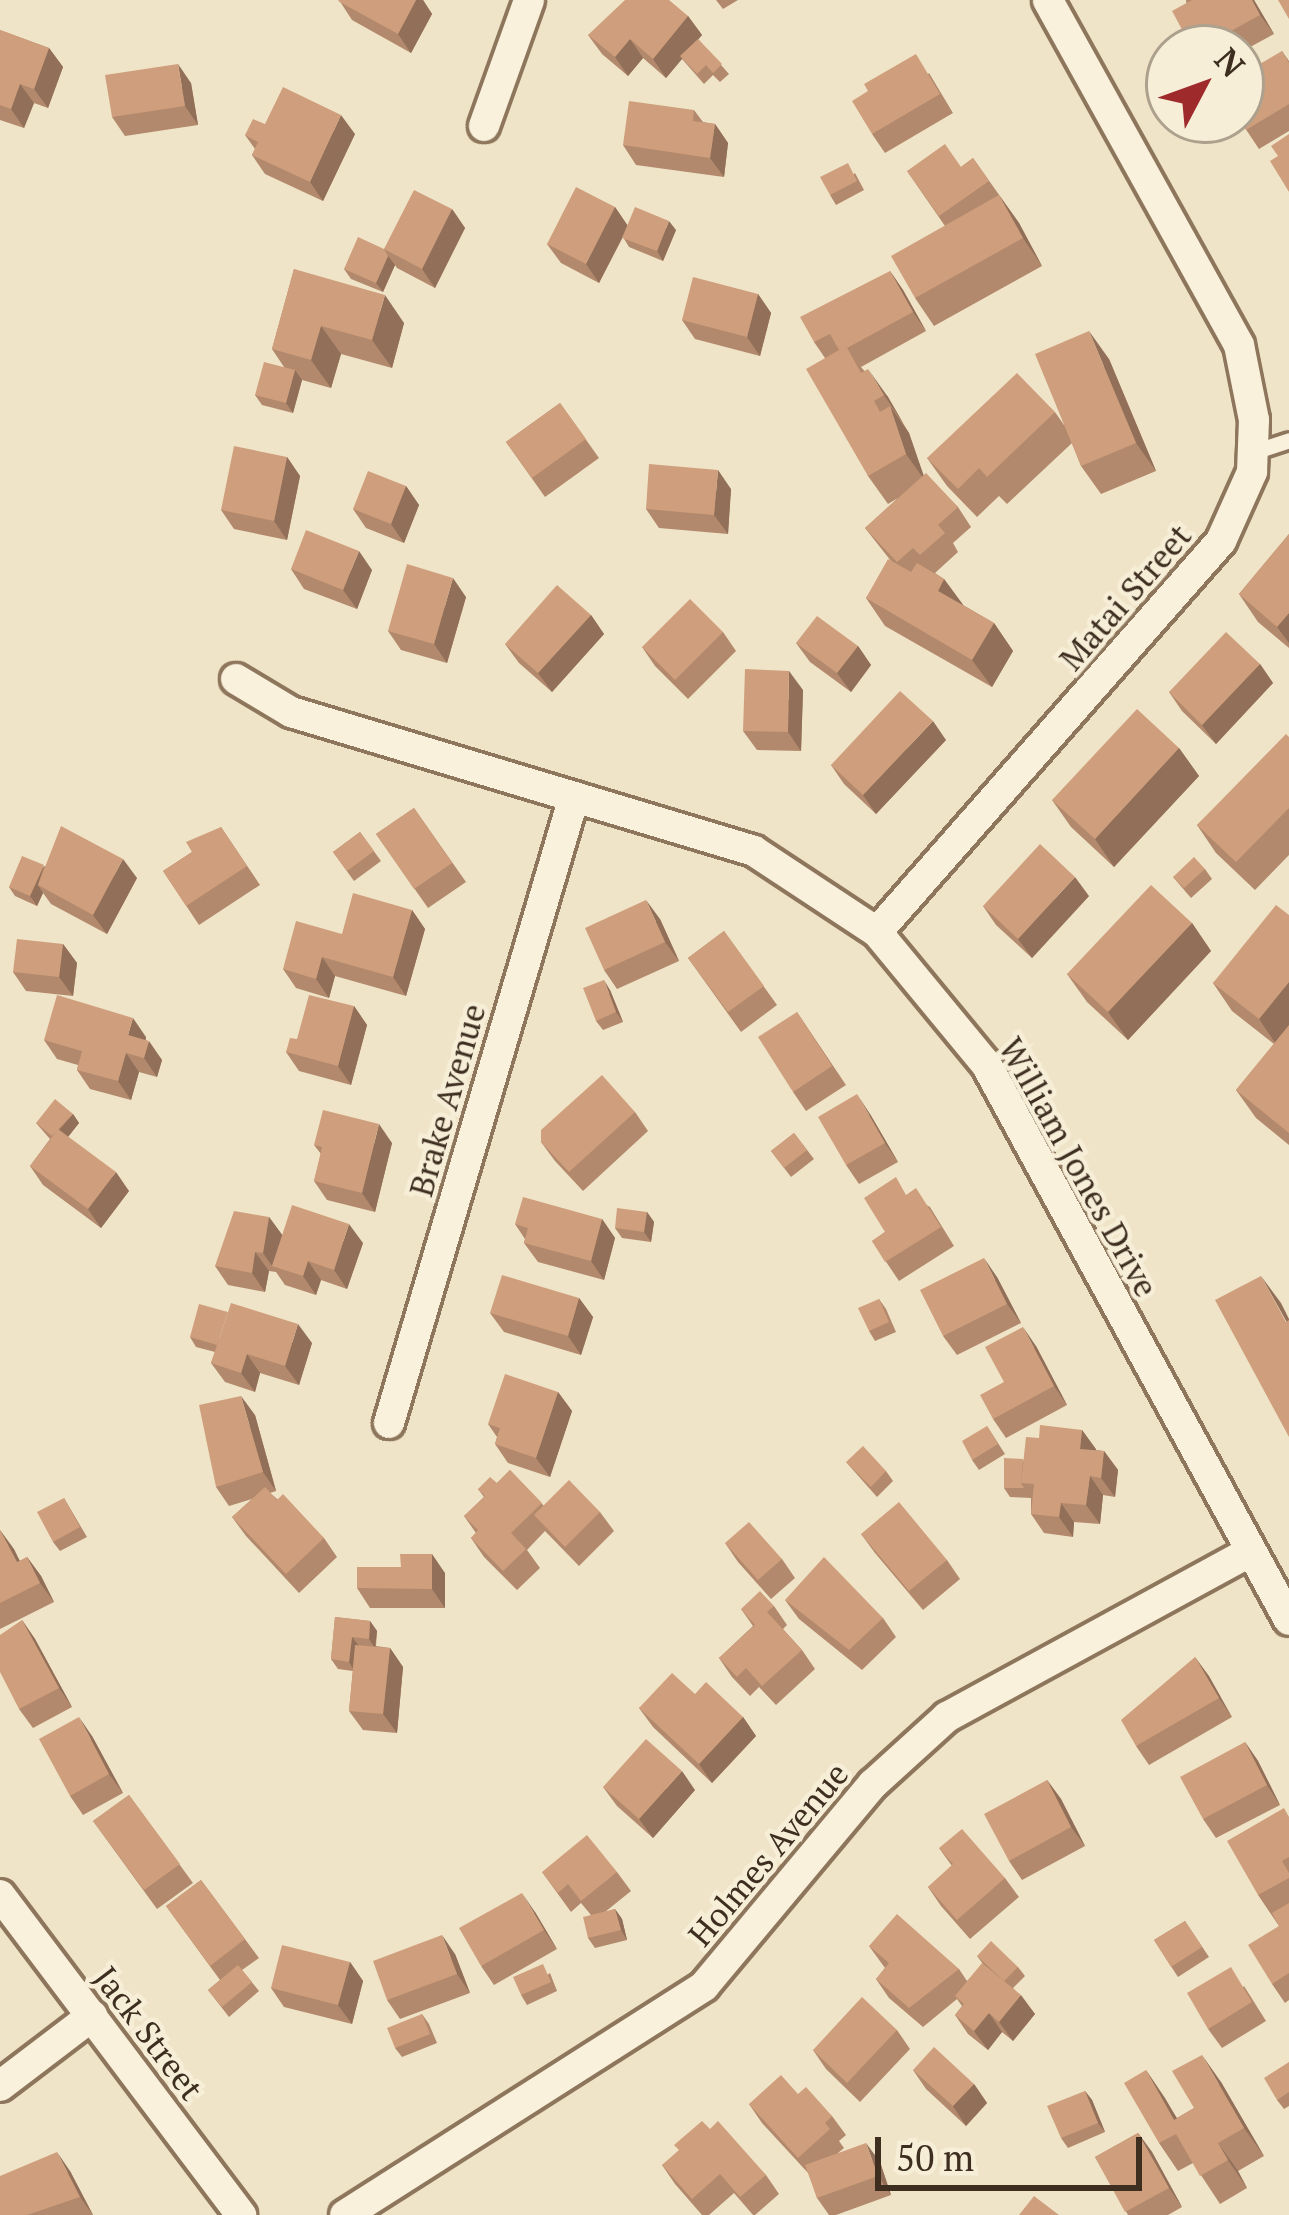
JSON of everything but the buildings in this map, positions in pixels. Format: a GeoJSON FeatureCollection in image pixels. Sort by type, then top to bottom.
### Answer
{"type":"FeatureCollection","features":[{"type":"Feature","properties":{"kind":"street"},"geometry":{"type":"LineString","coordinates":[[484,125],[529,0]]}},
{"type":"Feature","properties":{"kind":"street","name":"Matai Street"},"geometry":{"type":"LineString","coordinates":[[877,932],[1221,541],[1252,472],[1238,345],[1048,0]]}},
{"type":"Feature","properties":{"kind":"street","name":"William Jones Drive"},"geometry":{"type":"LineString","coordinates":[[236,679],[290,712],[754,851],[877,932],[986,1064],[1289,1620]]}},
{"type":"Feature","properties":{"kind":"street","name":"Brake Avenue"},"geometry":{"type":"LineString","coordinates":[[389,1423],[574,797]]}},
{"type":"Feature","properties":{"kind":"street","name":"Holmes Avenue"},"geometry":{"type":"LineString","coordinates":[[345,2215],[704,1986],[873,1784],[947,1717],[1251,1551]]}},
{"type":"Feature","properties":{"kind":"street","name":"Jack Street"},"geometry":{"type":"LineString","coordinates":[[0,1895],[241,2215]]}},
{"type":"Feature","properties":{"kind":"street"},"geometry":{"type":"LineString","coordinates":[[0,2086],[92,2016]]}},
{"type":"Feature","properties":{"kind":"lane"},"geometry":{"type":"LineString","coordinates":[[1253,452],[1289,440]]}}]}
